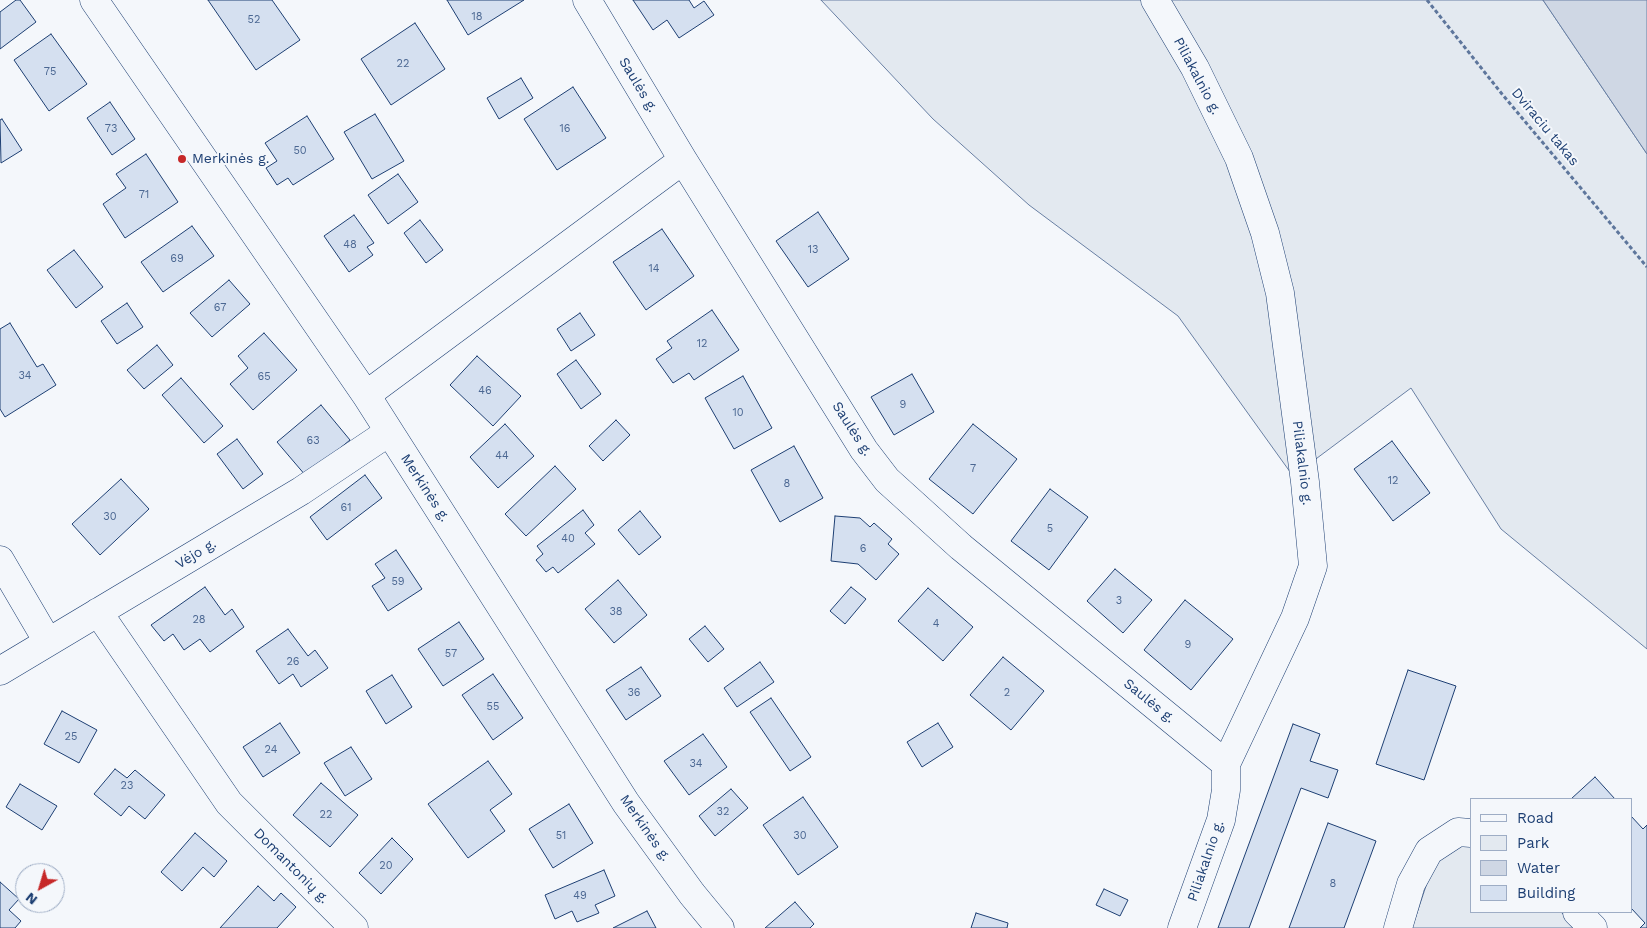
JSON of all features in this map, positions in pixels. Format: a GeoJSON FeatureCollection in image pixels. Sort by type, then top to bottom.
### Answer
{"type":"FeatureCollection","features":[{"type":"Feature","properties":{"kind":"street","name":"Merkinės g."},"geometry":{"type":"LineString","coordinates":[[94,0],[366,395],[626,803],[692,894],[720,928]]}},
{"type":"Feature","properties":{"kind":"street","name":"Saulės g."},"geometry":{"type":"LineString","coordinates":[[587,0],[683,160],[864,450],[886,480],[962,547],[1226,764]]}},
{"type":"Feature","properties":{"kind":"street","name":"Piliakalnio g."},"geometry":{"type":"LineString","coordinates":[[1156,0],[1195,68],[1239,158],[1265,233],[1280,293],[1314,566],[1295,618],[1226,764],[1226,790],[1221,820],[1182,928]]}},
{"type":"Feature","properties":{"kind":"street"},"geometry":{"type":"LineString","coordinates":[[366,395],[683,160]]}},
{"type":"Feature","properties":{"kind":"street","name":"Vėjo g."},"geometry":{"type":"LineString","coordinates":[[0,671],[301,491],[389,432]]}},
{"type":"Feature","properties":{"kind":"street"},"geometry":{"type":"LineString","coordinates":[[0,560],[48,642]]}},
{"type":"Feature","properties":{"kind":"street","name":"Domantonių g."},"geometry":{"type":"LineString","coordinates":[[98,612],[229,803],[354,928]]}},
{"type":"Feature","properties":{"kind":"street"},"geometry":{"type":"LineString","coordinates":[[1398,928],[1411,884],[1429,851],[1458,832],[1470,833]]}},
{"type":"Feature","properties":{"kind":"street"},"geometry":{"type":"LineString","coordinates":[[1578,913],[1593,928]]}},
{"type":"Feature","properties":{"kind":"path","name":"Dviraciu takas"},"geometry":{"type":"LineString","coordinates":[[1427,0],[1502,94],[1647,267]]}},
{"type":"Feature","properties":{"kind":"green space"},"geometry":{"type":"Polygon","coordinates":[[[821,0],[1543,0],[1647,154],[1647,649],[1501,529],[1411,388],[1293,476],[1178,316],[1029,205],[933,119],[821,0]]]}},
{"type":"Feature","properties":{"kind":"green space"},"geometry":{"type":"Polygon","coordinates":[[[1466,844],[1470,845],[1470,913],[1562,913],[1576,928],[1412,928],[1430,874],[1443,853],[1466,844]]]}},
{"type":"Feature","properties":{"kind":"water"},"geometry":{"type":"Polygon","coordinates":[[[1543,0],[1647,0],[1647,154],[1543,0]]]}},
{"type":"Feature","properties":{"kind":"building"},"geometry":{"type":"Polygon","coordinates":[[[16,0],[20,0],[36,22],[0,49],[0,12],[16,0]]]}},
{"type":"Feature","properties":{"kind":"building"},"geometry":{"type":"Polygon","coordinates":[[[208,0],[272,0],[300,40],[256,70],[208,0]]]}},
{"type":"Feature","properties":{"kind":"building"},"geometry":{"type":"Polygon","coordinates":[[[447,0],[524,0],[468,35],[447,0]]]}},
{"type":"Feature","properties":{"kind":"building"},"geometry":{"type":"Polygon","coordinates":[[[633,0],[689,0],[694,8],[704,1],[714,15],[679,38],[667,20],[653,30],[633,0]]]}},
{"type":"Feature","properties":{"kind":"building"},"geometry":{"type":"Polygon","coordinates":[[[415,23],[445,69],[391,105],[361,59],[415,23]]]}},
{"type":"Feature","properties":{"kind":"building"},"geometry":{"type":"Polygon","coordinates":[[[51,34],[87,84],[49,111],[14,60],[51,34]]]}},
{"type":"Feature","properties":{"kind":"building"},"geometry":{"type":"Polygon","coordinates":[[[521,78],[533,98],[499,119],[487,98],[521,78]]]}},
{"type":"Feature","properties":{"kind":"building"},"geometry":{"type":"Polygon","coordinates":[[[573,87],[606,138],[557,170],[524,119],[573,87]]]}},
{"type":"Feature","properties":{"kind":"building"},"geometry":{"type":"Polygon","coordinates":[[[110,102],[135,139],[112,155],[87,118],[110,102]]]}},
{"type":"Feature","properties":{"kind":"building"},"geometry":{"type":"Polygon","coordinates":[[[375,114],[404,161],[372,179],[344,132],[375,114]]]}},
{"type":"Feature","properties":{"kind":"building"},"geometry":{"type":"Polygon","coordinates":[[[307,116],[334,159],[293,185],[288,178],[277,185],[266,168],[277,161],[265,143],[307,116]]]}},
{"type":"Feature","properties":{"kind":"building"},"geometry":{"type":"Polygon","coordinates":[[[2,119],[22,150],[1,163],[0,120],[2,119]]]}},
{"type":"Feature","properties":{"kind":"building"},"geometry":{"type":"Polygon","coordinates":[[[146,154],[178,202],[125,238],[103,204],[126,188],[116,174],[146,154]]]}},
{"type":"Feature","properties":{"kind":"building"},"geometry":{"type":"Polygon","coordinates":[[[398,174],[418,202],[388,224],[368,195],[398,174]]]}},
{"type":"Feature","properties":{"kind":"building"},"geometry":{"type":"Polygon","coordinates":[[[818,212],[849,259],[808,287],[776,241],[818,212]]]}},
{"type":"Feature","properties":{"kind":"building"},"geometry":{"type":"Polygon","coordinates":[[[354,215],[374,243],[367,247],[373,255],[349,272],[324,236],[354,215]]]}},
{"type":"Feature","properties":{"kind":"building"},"geometry":{"type":"Polygon","coordinates":[[[420,220],[443,250],[426,263],[404,233],[420,220]]]}},
{"type":"Feature","properties":{"kind":"building"},"geometry":{"type":"Polygon","coordinates":[[[192,226],[214,256],[163,292],[141,262],[192,226]]]}},
{"type":"Feature","properties":{"kind":"building"},"geometry":{"type":"Polygon","coordinates":[[[662,229],[694,276],[646,310],[613,262],[662,229]]]}},
{"type":"Feature","properties":{"kind":"building"},"geometry":{"type":"Polygon","coordinates":[[[74,250],[103,287],[76,308],[47,270],[74,250]]]}},
{"type":"Feature","properties":{"kind":"building"},"geometry":{"type":"Polygon","coordinates":[[[229,280],[250,304],[212,337],[190,313],[229,280]]]}},
{"type":"Feature","properties":{"kind":"building"},"geometry":{"type":"Polygon","coordinates":[[[127,303],[143,327],[117,344],[101,321],[127,303]]]}},
{"type":"Feature","properties":{"kind":"building"},"geometry":{"type":"Polygon","coordinates":[[[712,310],[739,350],[694,380],[689,373],[673,383],[656,359],[672,348],[667,341],[712,310]]]}},
{"type":"Feature","properties":{"kind":"building"},"geometry":{"type":"Polygon","coordinates":[[[580,313],[595,335],[571,351],[557,329],[580,313]]]}},
{"type":"Feature","properties":{"kind":"building"},"geometry":{"type":"Polygon","coordinates":[[[10,323],[37,367],[43,364],[56,385],[5,417],[0,409],[0,329],[10,323]]]}},
{"type":"Feature","properties":{"kind":"building"},"geometry":{"type":"Polygon","coordinates":[[[264,333],[297,370],[253,410],[230,384],[248,368],[238,356],[264,333]]]}},
{"type":"Feature","properties":{"kind":"building"},"geometry":{"type":"Polygon","coordinates":[[[157,345],[173,365],[144,389],[127,370],[157,345]]]}},
{"type":"Feature","properties":{"kind":"building"},"geometry":{"type":"Polygon","coordinates":[[[477,356],[521,396],[493,426],[450,385],[477,356]]]}},
{"type":"Feature","properties":{"kind":"building"},"geometry":{"type":"Polygon","coordinates":[[[576,360],[601,394],[581,409],[557,374],[576,360]]]}},
{"type":"Feature","properties":{"kind":"building"},"geometry":{"type":"Polygon","coordinates":[[[912,374],[934,412],[894,435],[871,397],[912,374]]]}},
{"type":"Feature","properties":{"kind":"building"},"geometry":{"type":"Polygon","coordinates":[[[743,376],[772,428],[734,449],[705,398],[743,376]]]}},
{"type":"Feature","properties":{"kind":"building"},"geometry":{"type":"Polygon","coordinates":[[[181,378],[223,426],[204,443],[162,395],[181,378]]]}},
{"type":"Feature","properties":{"kind":"building"},"geometry":{"type":"Polygon","coordinates":[[[321,405],[350,440],[306,476],[277,442],[321,405]]]}},
{"type":"Feature","properties":{"kind":"building"},"geometry":{"type":"Polygon","coordinates":[[[616,420],[630,435],[603,461],[589,446],[616,420]]]}},
{"type":"Feature","properties":{"kind":"building"},"geometry":{"type":"Polygon","coordinates":[[[505,424],[534,456],[498,488],[470,457],[505,424]]]}},
{"type":"Feature","properties":{"kind":"building"},"geometry":{"type":"Polygon","coordinates":[[[973,424],[1017,459],[973,514],[929,479],[973,424]]]}},
{"type":"Feature","properties":{"kind":"building"},"geometry":{"type":"Polygon","coordinates":[[[237,439],[263,474],[243,489],[217,454],[237,439]]]}},
{"type":"Feature","properties":{"kind":"building"},"geometry":{"type":"Polygon","coordinates":[[[1392,441],[1430,493],[1393,521],[1354,469],[1392,441]]]}},
{"type":"Feature","properties":{"kind":"building"},"geometry":{"type":"Polygon","coordinates":[[[794,446],[823,498],[780,522],[751,470],[794,446]]]}},
{"type":"Feature","properties":{"kind":"building"},"geometry":{"type":"Polygon","coordinates":[[[555,466],[576,489],[526,536],[505,514],[555,466]]]}},
{"type":"Feature","properties":{"kind":"building"},"geometry":{"type":"Polygon","coordinates":[[[365,475],[382,498],[327,540],[310,517],[365,475]]]}},
{"type":"Feature","properties":{"kind":"building"},"geometry":{"type":"Polygon","coordinates":[[[121,479],[149,509],[100,555],[72,524],[121,479]]]}},
{"type":"Feature","properties":{"kind":"building"},"geometry":{"type":"Polygon","coordinates":[[[1050,489],[1088,517],[1049,570],[1011,541],[1050,489]]]}},
{"type":"Feature","properties":{"kind":"building"},"geometry":{"type":"Polygon","coordinates":[[[583,510],[594,525],[585,533],[595,544],[558,573],[553,567],[546,572],[536,560],[543,554],[537,546],[583,510]]]}},
{"type":"Feature","properties":{"kind":"building"},"geometry":{"type":"Polygon","coordinates":[[[640,511],[661,537],[639,555],[618,530],[640,511]]]}},
{"type":"Feature","properties":{"kind":"building"},"geometry":{"type":"Polygon","coordinates":[[[835,516],[860,518],[870,527],[874,523],[892,539],[888,544],[899,554],[876,580],[858,564],[831,561],[835,516]]]}},
{"type":"Feature","properties":{"kind":"building"},"geometry":{"type":"Polygon","coordinates":[[[396,550],[422,589],[388,611],[372,586],[385,578],[375,564],[396,550]]]}},
{"type":"Feature","properties":{"kind":"building"},"geometry":{"type":"Polygon","coordinates":[[[1115,569],[1152,600],[1123,633],[1087,601],[1115,569]]]}},
{"type":"Feature","properties":{"kind":"building"},"geometry":{"type":"Polygon","coordinates":[[[618,580],[647,615],[614,643],[585,609],[618,580]]]}},
{"type":"Feature","properties":{"kind":"building"},"geometry":{"type":"Polygon","coordinates":[[[205,587],[225,615],[232,609],[244,627],[210,652],[200,639],[184,650],[173,634],[164,641],[151,625],[205,587]]]}},
{"type":"Feature","properties":{"kind":"building"},"geometry":{"type":"Polygon","coordinates":[[[851,587],[866,599],[845,624],[830,611],[851,587]]]}},
{"type":"Feature","properties":{"kind":"building"},"geometry":{"type":"Polygon","coordinates":[[[928,588],[973,627],[943,661],[898,621],[928,588]]]}},
{"type":"Feature","properties":{"kind":"building"},"geometry":{"type":"Polygon","coordinates":[[[1185,600],[1233,639],[1191,690],[1144,650],[1185,600]]]}},
{"type":"Feature","properties":{"kind":"building"},"geometry":{"type":"Polygon","coordinates":[[[459,622],[484,659],[443,686],[418,649],[459,622]]]}},
{"type":"Feature","properties":{"kind":"building"},"geometry":{"type":"Polygon","coordinates":[[[705,626],[724,649],[708,662],[689,639],[705,626]]]}},
{"type":"Feature","properties":{"kind":"building"},"geometry":{"type":"Polygon","coordinates":[[[288,629],[308,656],[315,650],[328,668],[301,687],[293,674],[279,684],[256,651],[288,629]]]}},
{"type":"Feature","properties":{"kind":"building"},"geometry":{"type":"Polygon","coordinates":[[[1003,657],[1044,691],[1011,730],[970,695],[1003,657]]]}},
{"type":"Feature","properties":{"kind":"building"},"geometry":{"type":"Polygon","coordinates":[[[760,662],[774,682],[737,707],[724,688],[760,662]]]}},
{"type":"Feature","properties":{"kind":"building"},"geometry":{"type":"Polygon","coordinates":[[[641,667],[661,696],[626,720],[606,690],[641,667]]]}},
{"type":"Feature","properties":{"kind":"building"},"geometry":{"type":"Polygon","coordinates":[[[1408,670],[1456,686],[1424,780],[1376,764],[1408,670]]]}},
{"type":"Feature","properties":{"kind":"building"},"geometry":{"type":"Polygon","coordinates":[[[493,674],[523,718],[493,740],[462,695],[493,674]]]}},
{"type":"Feature","properties":{"kind":"building"},"geometry":{"type":"Polygon","coordinates":[[[392,675],[412,707],[386,724],[366,691],[392,675]]]}},
{"type":"Feature","properties":{"kind":"building"},"geometry":{"type":"Polygon","coordinates":[[[771,698],[811,757],[790,771],[750,712],[771,698]]]}},
{"type":"Feature","properties":{"kind":"building"},"geometry":{"type":"Polygon","coordinates":[[[62,711],[97,730],[79,763],[44,744],[62,711]]]}},
{"type":"Feature","properties":{"kind":"building"},"geometry":{"type":"Polygon","coordinates":[[[280,723],[300,753],[263,777],[243,747],[280,723]]]}},
{"type":"Feature","properties":{"kind":"building"},"geometry":{"type":"Polygon","coordinates":[[[938,723],[953,747],[922,767],[907,742],[938,723]]]}},
{"type":"Feature","properties":{"kind":"building"},"geometry":{"type":"Polygon","coordinates":[[[1293,724],[1320,734],[1310,761],[1338,770],[1328,798],[1301,788],[1249,928],[1218,928],[1293,724]]]}},
{"type":"Feature","properties":{"kind":"building"},"geometry":{"type":"Polygon","coordinates":[[[703,734],[727,767],[689,795],[664,761],[703,734]]]}},
{"type":"Feature","properties":{"kind":"building"},"geometry":{"type":"Polygon","coordinates":[[[351,747],[372,779],[345,796],[324,763],[351,747]]]}},
{"type":"Feature","properties":{"kind":"building"},"geometry":{"type":"Polygon","coordinates":[[[488,761],[512,794],[490,810],[505,831],[468,858],[428,804],[488,761]]]}},
{"type":"Feature","properties":{"kind":"building"},"geometry":{"type":"Polygon","coordinates":[[[115,769],[127,778],[135,770],[165,795],[145,819],[129,806],[121,816],[94,794],[115,769]]]}},
{"type":"Feature","properties":{"kind":"building"},"geometry":{"type":"Polygon","coordinates":[[[1595,777],[1614,798],[1572,798],[1595,777]]]}},
{"type":"Feature","properties":{"kind":"building"},"geometry":{"type":"Polygon","coordinates":[[[321,783],[358,815],[330,847],[293,815],[321,783]]]}},
{"type":"Feature","properties":{"kind":"building"},"geometry":{"type":"Polygon","coordinates":[[[20,784],[57,806],[42,830],[6,807],[20,784]]]}},
{"type":"Feature","properties":{"kind":"building"},"geometry":{"type":"Polygon","coordinates":[[[731,789],[748,808],[715,836],[699,816],[731,789]]]}},
{"type":"Feature","properties":{"kind":"building"},"geometry":{"type":"Polygon","coordinates":[[[803,797],[838,847],[798,875],[763,825],[803,797]]]}},
{"type":"Feature","properties":{"kind":"building"},"geometry":{"type":"Polygon","coordinates":[[[569,804],[593,843],[553,868],[529,829],[569,804]]]}},
{"type":"Feature","properties":{"kind":"building"},"geometry":{"type":"Polygon","coordinates":[[[1632,817],[1643,829],[1647,825],[1647,928],[1640,928],[1645,923],[1632,909],[1632,817]]]}},
{"type":"Feature","properties":{"kind":"building"},"geometry":{"type":"Polygon","coordinates":[[[1328,823],[1376,841],[1344,928],[1289,928],[1328,823]]]}},
{"type":"Feature","properties":{"kind":"building"},"geometry":{"type":"Polygon","coordinates":[[[195,833],[227,861],[214,877],[203,867],[182,891],[161,872],[195,833]]]}},
{"type":"Feature","properties":{"kind":"building"},"geometry":{"type":"Polygon","coordinates":[[[392,838],[413,859],[381,894],[359,873],[392,838]]]}},
{"type":"Feature","properties":{"kind":"building"},"geometry":{"type":"Polygon","coordinates":[[[604,870],[615,896],[595,905],[599,913],[577,922],[572,911],[555,919],[545,895],[604,870]]]}},
{"type":"Feature","properties":{"kind":"building"},"geometry":{"type":"Polygon","coordinates":[[[0,882],[15,895],[15,903],[9,910],[21,921],[15,928],[0,928],[0,882]]]}},
{"type":"Feature","properties":{"kind":"building"},"geometry":{"type":"Polygon","coordinates":[[[258,886],[274,901],[281,893],[296,907],[277,928],[220,928],[258,886]]]}},
{"type":"Feature","properties":{"kind":"building"},"geometry":{"type":"Polygon","coordinates":[[[1104,889],[1128,900],[1120,916],[1096,905],[1104,889]]]}},
{"type":"Feature","properties":{"kind":"building"},"geometry":{"type":"Polygon","coordinates":[[[795,902],[814,924],[810,928],[765,928],[795,902]]]}},
{"type":"Feature","properties":{"kind":"building"},"geometry":{"type":"Polygon","coordinates":[[[647,911],[656,928],[613,928],[647,911]]]}},
{"type":"Feature","properties":{"kind":"building"},"geometry":{"type":"Polygon","coordinates":[[[976,913],[1008,923],[1007,928],[971,928],[976,913]]]}},
{"type":"Feature","properties":{"kind":"place","name":"Merkinės g."},"geometry":{"type":"Point","coordinates":[182,159]}}]}
